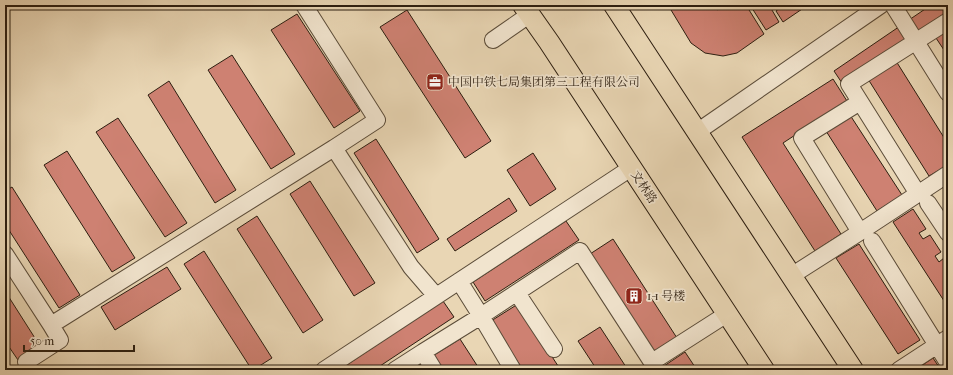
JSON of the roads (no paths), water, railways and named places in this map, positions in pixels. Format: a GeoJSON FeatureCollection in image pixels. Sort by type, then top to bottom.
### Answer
{"type":"FeatureCollection","features":[{"type":"Feature","properties":{"kind":"main road"},"geometry":{"type":"LineString","coordinates":[[614,5],[853,370]]}},
{"type":"Feature","properties":{"kind":"main road","name":"文林路"},"geometry":{"type":"LineString","coordinates":[[526,10],[549,42],[764,370]]}},
{"type":"Feature","properties":{"kind":"street"},"geometry":{"type":"LineString","coordinates":[[51,324],[377,120],[304,5]]}},
{"type":"Feature","properties":{"kind":"street"},"geometry":{"type":"LineString","coordinates":[[697,132],[881,5]]}},
{"type":"Feature","properties":{"kind":"street"},"geometry":{"type":"LineString","coordinates":[[893,5],[948,93]]}},
{"type":"Feature","properties":{"kind":"street"},"geometry":{"type":"LineString","coordinates":[[493,40],[526,10]]}},
{"type":"Feature","properties":{"kind":"street"},"geometry":{"type":"LineString","coordinates":[[948,21],[850,84],[860,102],[923,198],[948,233]]}},
{"type":"Feature","properties":{"kind":"street"},"geometry":{"type":"LineString","coordinates":[[860,102],[802,138],[866,236],[943,342],[948,363]]}},
{"type":"Feature","properties":{"kind":"street"},"geometry":{"type":"LineString","coordinates":[[334,148],[412,267],[436,296]]}},
{"type":"Feature","properties":{"kind":"street"},"geometry":{"type":"LineString","coordinates":[[324,370],[631,168]]}},
{"type":"Feature","properties":{"kind":"street"},"geometry":{"type":"LineString","coordinates":[[791,276],[866,236],[923,198],[948,174]]}},
{"type":"Feature","properties":{"kind":"street"},"geometry":{"type":"LineString","coordinates":[[395,370],[517,293],[580,251],[655,366],[727,314]]}},
{"type":"Feature","properties":{"kind":"street"},"geometry":{"type":"LineString","coordinates":[[5,254],[60,340],[26,362]]}},
{"type":"Feature","properties":{"kind":"street"},"geometry":{"type":"LineString","coordinates":[[459,281],[513,370]]}},
{"type":"Feature","properties":{"kind":"street"},"geometry":{"type":"LineString","coordinates":[[517,293],[554,349]]}},
{"type":"Feature","properties":{"kind":"street"},"geometry":{"type":"LineString","coordinates":[[899,370],[943,342]]}},
{"type":"Feature","properties":{"kind":"street"},"geometry":{"type":"LineString","coordinates":[[423,352],[434,370]]}},
{"type":"Feature","properties":{"kind":"place","name":"中国中铁七局集团第三工程有限公司"},"geometry":{"type":"Point","coordinates":[435,82]}},
{"type":"Feature","properties":{"kind":"place","name":"1-1 号楼"},"geometry":{"type":"Point","coordinates":[634,296]}}]}
